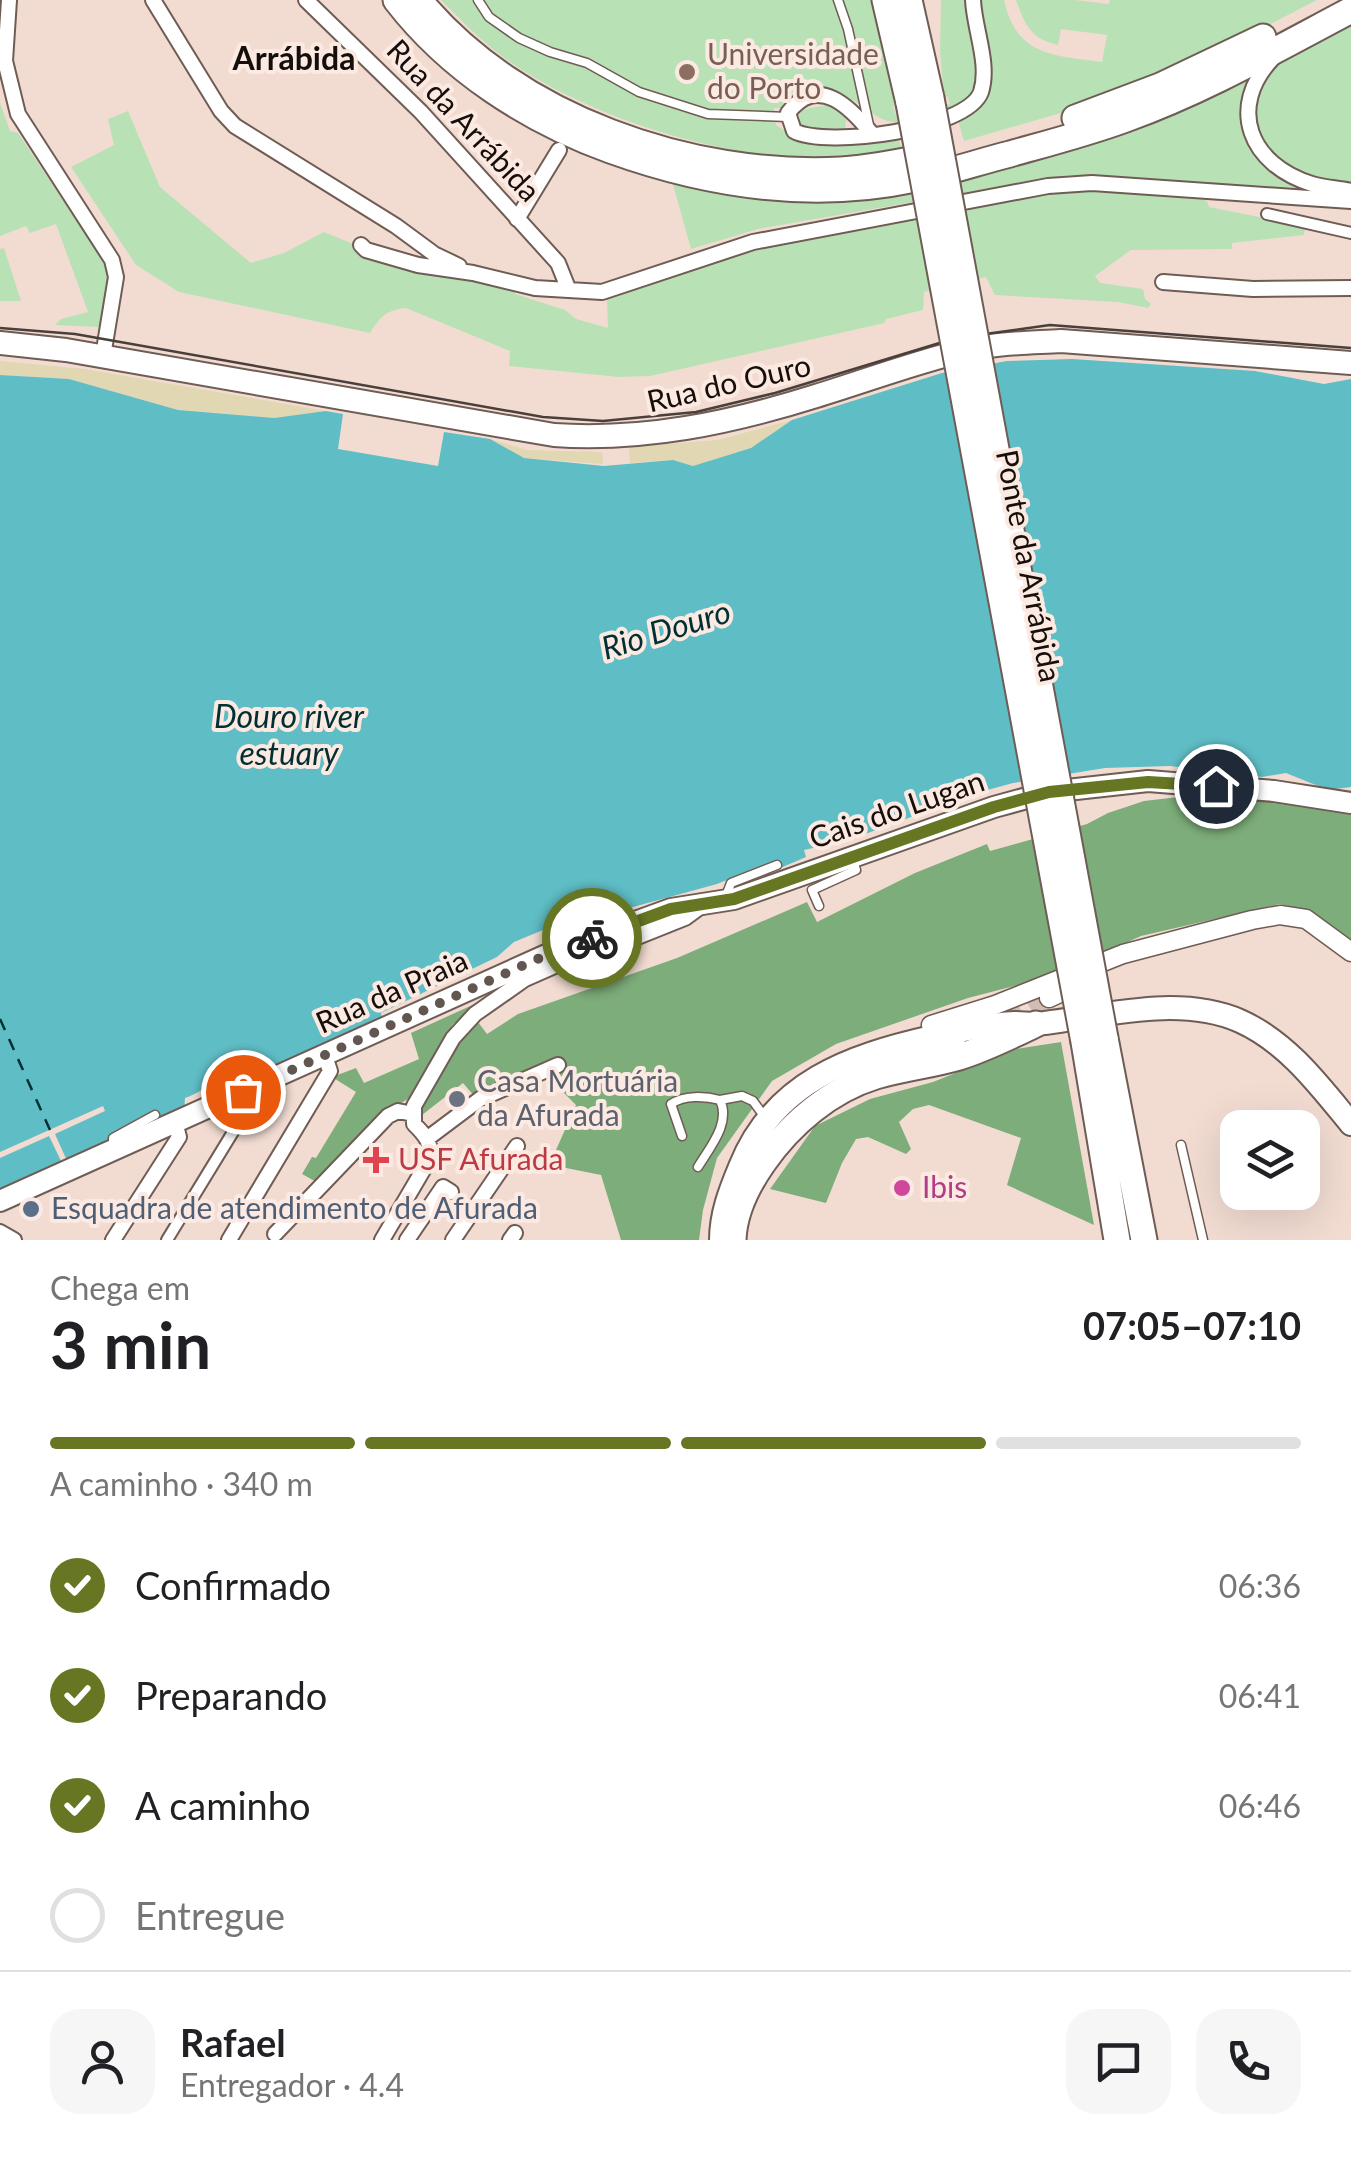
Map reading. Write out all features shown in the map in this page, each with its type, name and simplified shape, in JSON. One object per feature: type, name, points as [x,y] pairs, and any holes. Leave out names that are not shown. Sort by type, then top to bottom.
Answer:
[{"type":"highway","points":[[396,0],[460,66],[484,84],[583,140],[698,177],[750,186],[810,189],[859,188],[916,179],[1126,119],[1202,87],[1351,10]]},
{"type":"highway","points":[[418,0],[472,52],[509,79],[606,130],[668,151],[716,161],[814,170],[880,166],[1061,124],[1160,86],[1336,0]]},
{"type":"highway","points":[[885,0],[920,100]]},
{"type":"highway","points":[[909,0],[926,67]]},
{"type":"highway","points":[[920,100],[926,67],[925,0]]},
{"type":"highway","name":"Ponte da Arrábida","points":[[920,100],[1094,1040]]},
{"type":"highway","points":[[734,1240],[742,1199],[751,1180],[804,1115],[844,1089],[874,1076],[958,1057],[1036,1024]]},
{"type":"highway","points":[[1094,1040],[1117,1240]]},
{"type":"highway","points":[[1094,1040],[1144,1240]]},
{"type":"main road","name":"Rua do Ouro","points":[[0,343],[103,356],[554,435],[588,437],[708,425],[760,413],[965,350],[1018,344],[1061,342],[1351,363]]},
{"type":"main road","name":"Cais do Lugan","points":[[704,904],[726,900],[994,807],[1076,788],[1148,782],[1274,790],[1351,803]]},
{"type":"main road","name":"Rua da Praia","points":[[0,1201],[113,1150],[165,1119],[243,1092],[553,952],[671,909],[704,904]]},
{"type":"main road","points":[[721,1240],[728,1195],[750,1140],[786,1100],[857,1057],[1014,1023],[1036,1024],[1157,1008],[1200,1010],[1238,1020],[1270,1036],[1351,1124]]},
{"type":"main road","points":[[708,1240],[723,1174],[742,1138],[784,1089],[822,1064],[866,1044],[930,1024]]},
{"type":"street","points":[[8,0],[5,62],[18,114],[112,260],[116,277],[103,356]]},
{"type":"street","points":[[152,0],[221,112],[235,126],[434,254],[473,273]]},
{"type":"street","name":"Rua da Arrábida","points":[[306,0],[421,112],[558,263],[568,288]]},
{"type":"street","points":[[872,134],[852,109],[827,96],[801,101],[788,118],[794,131],[804,136],[872,134],[926,126],[975,102],[982,86],[983,68],[973,0]]},
{"type":"street","points":[[1293,40],[1269,62],[1251,89],[1247,107],[1252,136],[1260,150],[1290,174],[1311,184],[1351,191]]},
{"type":"street","points":[[517,219],[559,150]]},
{"type":"street","points":[[361,245],[418,266],[473,273],[536,288],[602,292],[753,242],[1048,186],[1092,183],[1351,201]]},
{"type":"street","points":[[1266,214],[1351,233]]},
{"type":"street","points":[[1163,282],[1253,289],[1351,288]]},
{"type":"street","points":[[382,1240],[429,1160],[431,1148],[428,1138],[414,1124],[414,1106],[453,1038],[475,1014],[526,979],[593,949],[685,918],[704,904]]},
{"type":"street","points":[[930,1024],[995,1005],[1123,954],[1280,915],[1306,918],[1351,952]]},
{"type":"street","points":[[1049,998],[1153,948]]},
{"type":"street","points":[[229,1240],[330,1070],[325,1056]]},
{"type":"street","points":[[428,1138],[480,1099],[558,1065]]},
{"type":"street","points":[[168,1240],[244,1114],[247,1101],[243,1092]]},
{"type":"street","points":[[274,1237],[388,1116],[398,1111],[413,1114]]},
{"type":"street","points":[[113,1240],[179,1138],[165,1119]]},
{"type":"street","points":[[453,1240],[517,1146]]},
{"type":"street","points":[[407,1240],[443,1187],[451,1192]]},
{"type":"street","points":[[0,1232],[14,1240]]},
{"type":"lane","points":[[478,0],[489,17],[519,38],[587,63],[638,92],[708,114],[788,118]]},
{"type":"lane","points":[[838,0],[872,134]]},
{"type":"lane","points":[[818,906],[812,890],[856,870],[852,856]]},
{"type":"lane","points":[[726,900],[731,884],[777,865]]},
{"type":"lane","points":[[955,1038],[1006,1039]]},
{"type":"lane","points":[[682,1136],[672,1104],[679,1098],[720,1100],[742,1096],[761,1112]]},
{"type":"lane","points":[[698,1167],[723,1124],[725,1111],[720,1100]]},
{"type":"lane","points":[[1181,1145],[1203,1240]]},
{"type":"green space","name":"Universidade do Porto","points":[[441,0],[872,0],[897,105],[893,106],[896,115],[950,104],[944,96],[940,52],[941,0],[969,0],[975,87],[962,107],[905,122],[881,118],[833,93],[774,108],[776,125],[805,144],[858,144],[898,136],[902,151],[819,159],[738,151],[654,130],[572,98],[503,57]]},
{"type":"green space","points":[[981,0],[1004,0],[1018,33],[1040,50],[1102,62],[1107,35],[1061,29],[1058,45],[1041,39],[1030,30],[1016,0],[1109,4],[1110,0],[1317,0],[1189,66],[1095,103],[964,141],[957,117],[970,115],[983,105],[987,80]]},
{"type":"green space","points":[[1351,22],[1351,194],[1069,175],[758,229],[691,249],[672,181],[999,165]]},
{"type":"green space","points":[[0,103],[10,131],[18,133],[104,262],[108,277],[99,327],[55,325],[61,319],[88,312],[56,224],[30,233],[26,226],[0,236]]},
{"type":"green space","points":[[839,106],[847,112],[845,129],[810,131],[800,125],[799,115],[804,109]]},
{"type":"green space","points":[[128,111],[160,187],[251,263],[284,253],[324,232],[358,246],[516,286],[515,294],[608,328],[607,299],[780,242],[1037,195],[1081,191],[1202,199],[1209,207],[1305,226],[1304,235],[1232,243],[1232,249],[1131,250],[1095,276],[1100,283],[1143,289],[1151,304],[1148,308],[1118,302],[995,295],[986,277],[924,292],[923,310],[886,319],[884,323],[650,376],[619,377],[509,366],[510,351],[406,308],[384,315],[370,333],[179,292],[136,265],[71,167],[114,145],[108,119]]},
{"type":"green space","points":[[4,248],[21,301],[0,301],[0,249]]},
{"type":"green space","points":[[1196,795],[1276,800],[1351,812],[1351,944],[1310,911],[1280,904],[1141,936],[1052,976],[968,998],[836,1044],[772,1081],[717,1158],[699,1240],[621,1240],[601,1175],[561,1167],[552,1159],[576,1105],[543,1072],[475,1097],[463,1083],[422,1115],[423,1101],[475,1018],[487,1034],[518,1014],[677,958],[807,902],[817,922],[915,873],[987,844],[990,851],[1087,824],[1144,801]]},
{"type":"green space","points":[[490,997],[453,1024],[408,1099],[382,1114],[320,1184],[302,1174],[356,1092],[332,1077],[356,1068],[364,1083],[419,1059],[411,1033]]},
{"type":"green space","points":[[1061,1042],[1094,1225],[1007,1185],[1021,1138],[929,1105],[913,1109],[899,1122],[911,1149],[906,1154],[868,1137],[856,1139],[826,1203],[770,1189],[815,1126],[870,1099],[933,1082],[1016,1049]]},
{"type":"sand","points":[[0,361],[85,369],[326,411],[274,418],[178,410],[69,379],[0,375]]},
{"type":"sand","points":[[792,420],[751,448],[693,466],[673,460],[630,463],[629,447],[718,440]]},
{"type":"sand","points":[[490,439],[527,450],[602,452],[603,464],[523,458]]},
{"type":"water","name":"Douro river estuary","points":[[1072,359],[1255,371],[1324,384],[1351,379],[1351,787],[1328,790],[1286,773],[1262,777],[1170,766],[1105,768],[1013,783],[973,794],[849,840],[804,850],[806,857],[778,869],[774,861],[717,884],[633,907],[572,918],[514,942],[497,957],[381,1013],[383,1022],[267,1074],[233,1054],[208,1085],[185,1098],[184,1112],[159,1122],[155,1115],[121,1139],[0,1193],[0,375],[69,379],[178,410],[274,418],[326,411],[343,414],[338,449],[438,466],[444,432],[490,439],[524,458],[604,466],[673,460],[693,466],[751,448],[792,420],[942,373],[1007,361]]},
{"type":"pier","points":[[103,1106],[105,1111],[55,1134],[68,1163],[63,1165],[49,1136],[0,1158],[0,1152]]},
{"type":"ferry route","points":[[0,1019],[50,1130]]},
{"type":"tunnel","points":[[1007,1022],[1049,998]]},
{"type":"tram line","points":[[0,328],[75,334],[543,417],[603,421],[696,412],[775,393],[956,338],[1050,325],[1351,348]]},
{"type":"way so far","points":[[243,1092],[592,938]]},
{"type":"place","name":"Universidade do Porto","points":[[687,72]]},
{"type":"place","name":"Casa Mortuária da Afurada","points":[[457,1099]]},
{"type":"place","name":"USF Afurada","points":[[376,1160]]},
{"type":"place","name":"Ibis","points":[[902,1188]]},
{"type":"place","name":"Esquadra de atendimento de Afurada","points":[[31,1209]]},
{"type":"district","name":"Arrábida","points":[[294,59]]},
{"type":"route","points":[[592,938],[671,909],[734,899],[994,807],[1049,792],[1148,782],[1216,786]]},
{"type":"water label","name":"Rio Douro","points":[[666,630]]}]
